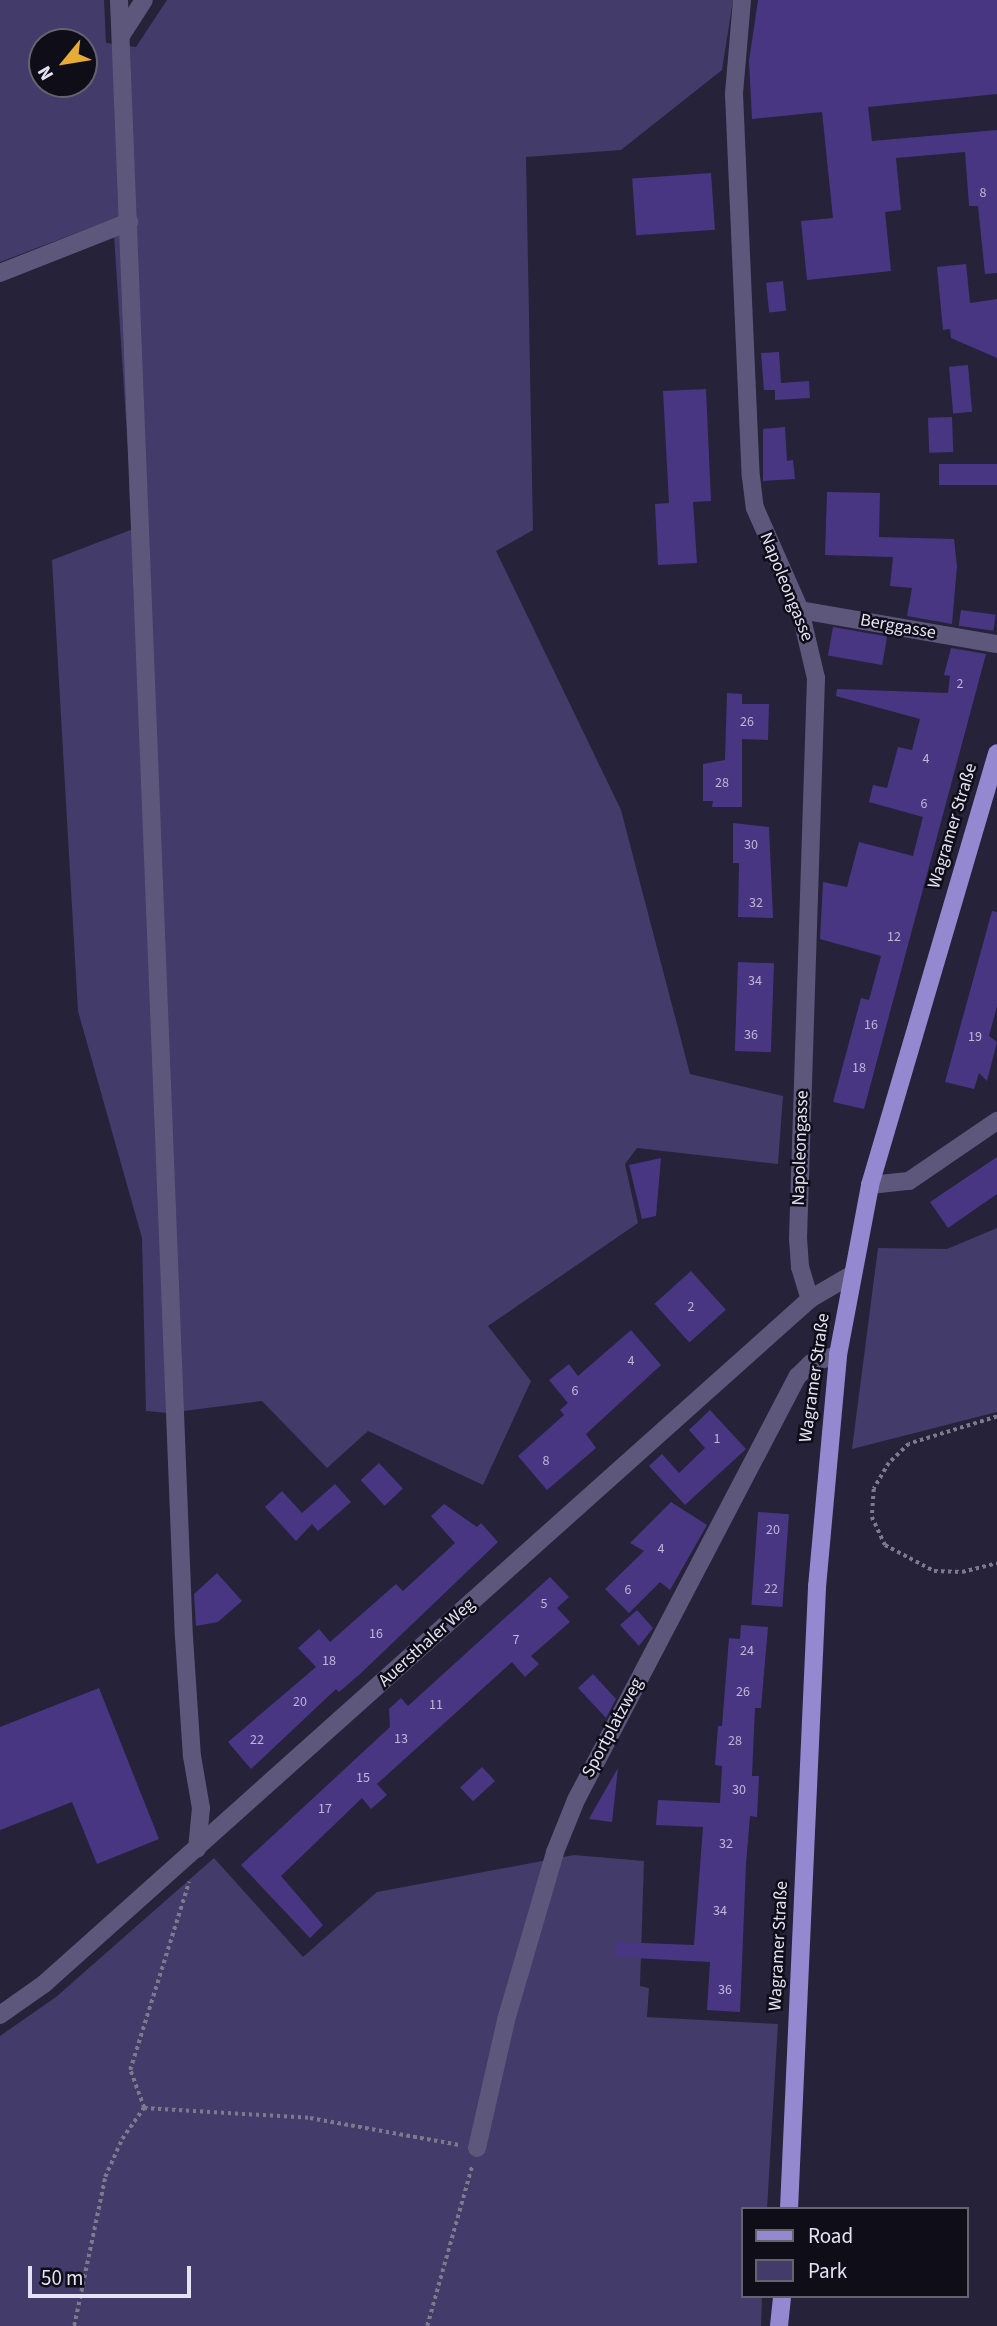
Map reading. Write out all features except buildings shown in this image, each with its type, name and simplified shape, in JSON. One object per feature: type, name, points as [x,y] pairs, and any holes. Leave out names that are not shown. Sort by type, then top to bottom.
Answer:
[{"type":"main road","name":"Wagramer Straße","points":[[789,2207],[795,2029],[821,1518],[838,1355],[870,1185],[997,753]]},
{"type":"main road","points":[[779,2326],[782,2298]]},
{"type":"street","points":[[119,0],[130,222],[184,1637],[192,1756],[201,1808],[197,1849]]},
{"type":"street","points":[[122,34],[144,0]]},
{"type":"street","name":"Napoleongasse","points":[[742,0],[734,94],[751,478],[755,508],[766,540],[800,610],[816,678],[798,1237],[800,1267],[810,1299]]},
{"type":"street","points":[[0,273],[130,222]]},
{"type":"street","name":"Berggasse","points":[[800,610],[997,644]]},
{"type":"street","points":[[870,1185],[909,1181],[997,1121]]},
{"type":"street","name":"Auersthaler Weg","points":[[2,2014],[44,1984],[197,1849],[810,1299],[851,1275]]},
{"type":"street","name":"Sportplatzweg","points":[[477,2148],[506,2020],[555,1852],[576,1800],[798,1377],[811,1363],[838,1355]]},
{"type":"path","points":[[997,1417],[909,1444],[889,1463],[874,1489],[872,1517],[884,1545],[934,1571],[962,1572],[997,1563]]},
{"type":"path","points":[[144,2108],[130,2070],[183,1908],[197,1849]]},
{"type":"path","points":[[144,2108],[310,2118],[477,2148],[427,2326]]},
{"type":"path","points":[[74,2326],[105,2177],[122,2139],[144,2108]]},
{"type":"green space","points":[[0,0],[104,0],[106,43],[136,47],[167,0],[733,0],[722,70],[621,150],[526,157],[533,530],[496,551],[621,810],[690,1074],[783,1096],[778,1164],[637,1148],[625,1164],[638,1223],[488,1326],[531,1381],[483,1485],[368,1431],[327,1468],[262,1401],[168,1413],[146,1411],[142,1238],[78,1011],[52,560],[133,529],[113,219],[0,262]]},
{"type":"green space","points":[[997,1228],[997,1412],[852,1449],[878,1248],[947,1249]]},
{"type":"green space","points":[[574,1855],[644,1861],[640,1986],[649,1988],[647,2017],[778,2024],[767,2207],[741,2207],[741,2298],[762,2298],[761,2326],[0,2326],[0,2036],[56,1997],[214,1858],[303,1957],[377,1892]]}]
